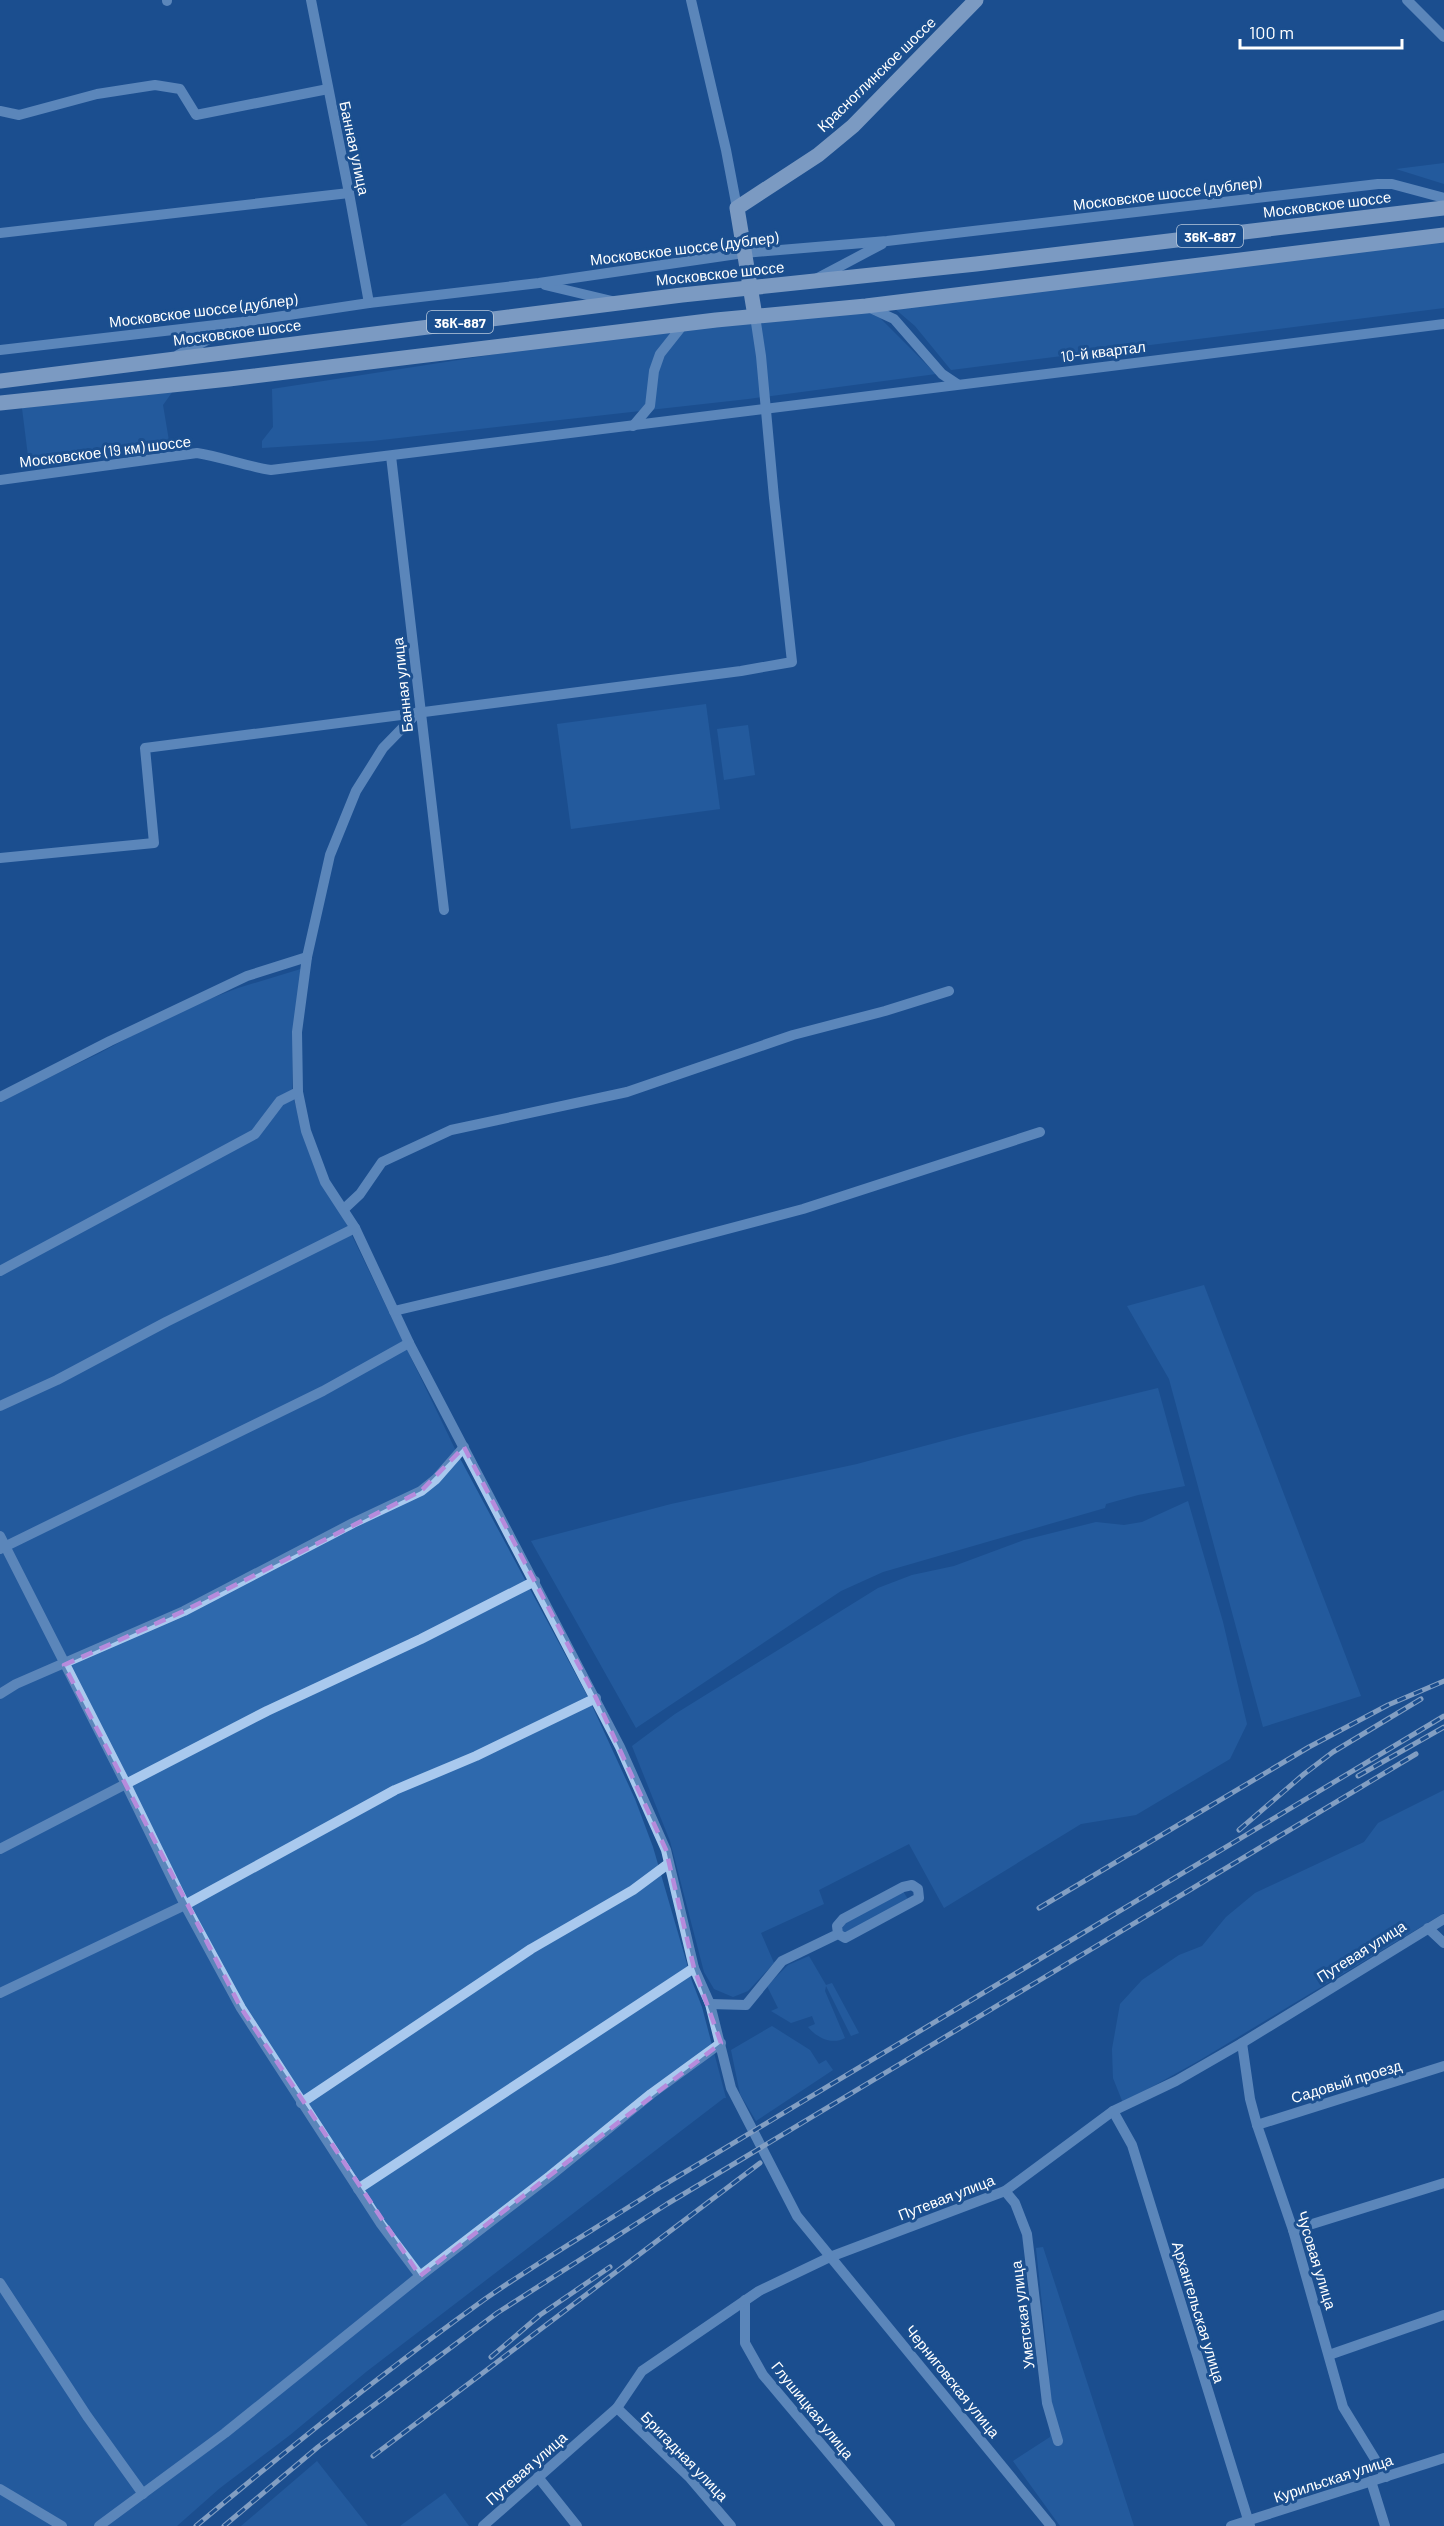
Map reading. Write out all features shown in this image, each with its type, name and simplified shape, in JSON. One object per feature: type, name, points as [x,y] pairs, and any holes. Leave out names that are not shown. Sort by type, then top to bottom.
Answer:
[{"type":"main road","name":"Красноглинское шоссе","points":[[737,207],[818,155],[853,126],[976,0]]},
{"type":"main road","points":[[737,207],[755,316]]},
{"type":"main road","name":"Московское шоссе","points":[[0,381],[616,303],[976,264],[1444,208]]},
{"type":"main road","name":"36К-887","points":[[0,403],[755,316],[866,306],[1444,235]]},
{"type":"street","name":"Банная улица","points":[[311,0],[350,193],[369,303]]},
{"type":"street","points":[[691,0],[737,207]]},
{"type":"street","points":[[1407,0],[1444,37]]},
{"type":"street","points":[[0,111],[19,115],[98,94],[155,85],[180,89],[196,115],[328,89]]},
{"type":"street","name":"Московское шоссе (дублер)","points":[[0,350],[242,322],[369,303],[539,283],[744,253],[887,241],[1378,184],[1392,184],[1444,198]]},
{"type":"street","points":[[0,233],[350,193]]},
{"type":"street","points":[[813,280],[887,241]]},
{"type":"street","points":[[539,283],[616,303]]},
{"type":"street","points":[[866,306],[894,319],[942,374],[957,384]]},
{"type":"street","points":[[0,858],[154,843],[145,748],[419,711],[707,676],[792,662],[755,316]]},
{"type":"street","points":[[171,359],[242,322]]},
{"type":"street","name":"10-й квартал","points":[[633,426],[1444,324]]},
{"type":"street","points":[[633,426],[650,406],[654,371],[660,354],[684,325]]},
{"type":"street","name":"Московское (19 км) шоссе","points":[[0,480],[197,453],[220,457],[245,466],[271,470],[633,426]]},
{"type":"street","name":"Банная улица","points":[[391,456],[444,910]]},
{"type":"street","name":"Черниговская улица","points":[[419,711],[384,748],[356,791],[330,855],[307,957],[297,1032],[298,1092],[306,1131],[325,1182],[355,1228],[409,1343],[596,1698],[666,1850],[694,1968],[710,2004],[731,2088],[797,2216],[1051,2526]]},
{"type":"street","points":[[0,1097],[110,1041],[247,976],[307,957]]},
{"type":"street","points":[[344,1209],[360,1194],[382,1162],[451,1130],[627,1092],[793,1035],[885,1011],[949,991]]},
{"type":"street","points":[[0,1271],[255,1134],[280,1101],[298,1092]]},
{"type":"street","points":[[394,1311],[610,1260],[803,1209],[1040,1131]]},
{"type":"street","points":[[0,1406],[57,1380],[166,1322],[355,1228]]},
{"type":"street","points":[[409,1343],[323,1391],[2,1544],[126,1784],[185,1905],[241,2008],[358,2189],[420,2276]]},
{"type":"street","points":[[0,1694],[184,1611],[421,1491],[436,1479],[464,1447]]},
{"type":"street","points":[[0,1849],[267,1711],[421,1639],[535,1581]]},
{"type":"street","points":[[0,1993],[185,1905],[395,1790],[476,1756],[596,1698]]},
{"type":"street","points":[[302,2103],[531,1949],[633,1890],[668,1864]]},
{"type":"street","points":[[912,1885],[918,1889],[919,1898],[909,1905],[845,1938],[838,1934],[837,1926],[843,1918],[903,1887],[912,1885]]},
{"type":"street","name":"Путевая улица","points":[[483,2526],[617,2408],[642,2372],[759,2291],[830,2257],[1005,2191],[1113,2111],[1176,2081],[1242,2043],[1444,1919]]},
{"type":"street","points":[[1428,1928],[1444,1943]]},
{"type":"street","points":[[710,2004],[746,2005],[782,1961],[838,1934]]},
{"type":"street","points":[[358,2189],[694,1968]]},
{"type":"street","points":[[99,2526],[234,2425],[651,2094],[721,2043]]},
{"type":"street","name":"Чусовая улица","points":[[1242,2043],[1250,2099],[1257,2125],[1293,2230],[1343,2407],[1386,2476]]},
{"type":"street","name":"Садовый проезд","points":[[1257,2125],[1444,2066]]},
{"type":"street","name":"Архангельская улица","points":[[1113,2111],[1132,2145],[1249,2523]]},
{"type":"street","points":[[1293,2230],[1444,2183]]},
{"type":"street","name":"Уметская улица","points":[[1005,2191],[1022,2218],[1027,2234],[1047,2398],[1058,2441]]},
{"type":"street","points":[[0,2283],[87,2416],[143,2494]]},
{"type":"street","name":"Глушицкая улица","points":[[745,2300],[745,2343],[762,2375],[890,2526]]},
{"type":"street","points":[[1329,2355],[1444,2314]]},
{"type":"street","name":"Бригадная улица","points":[[617,2408],[690,2478],[731,2526]]},
{"type":"street","name":"Курильская улица","points":[[1231,2526],[1249,2523],[1444,2458]]},
{"type":"street","points":[[538,2477],[577,2526]]},
{"type":"street","points":[[1371,2481],[1386,2526]]},
{"type":"street","points":[[0,2489],[62,2526]]},
{"type":"highlighted area","points":[[464,1447],[596,1698],[666,1850],[694,1968],[721,2043],[420,2276],[241,2008],[64,1665],[184,1611],[421,1491]]},
{"type":"shaded area","points":[[1444,163],[1444,184],[1396,169]]},
{"type":"shaded area","points":[[1444,235],[1444,308],[951,370],[915,326],[887,302]]},
{"type":"shaded area","points":[[856,307],[880,318],[936,374],[748,399],[372,441],[262,448],[262,441],[273,427],[272,389],[683,325]]},
{"type":"shaded area","points":[[173,391],[163,405],[169,441],[28,456],[22,408]]},
{"type":"shaded area","points":[[706,704],[720,809],[571,829],[557,724]]},
{"type":"shaded area","points":[[748,725],[755,775],[724,780],[717,729]]},
{"type":"shaded area","points":[[304,968],[293,1030],[292,1095],[314,1157],[455,1449],[589,1699],[635,1799],[653,1847],[692,1981],[702,2007],[726,2098],[366,2372],[290,2435],[220,2488],[177,2526],[0,2526],[0,1101],[98,1054],[176,1012],[238,988]]},
{"type":"shaded area","points":[[1204,1285],[1361,1696],[1263,1727],[1169,1379],[1127,1306]]},
{"type":"shaded area","points":[[1158,1388],[1185,1486],[1106,1504],[1105,1508],[883,1572],[841,1591],[636,1728],[531,1541],[671,1504],[857,1464]]},
{"type":"shaded area","points":[[1188,1501],[1223,1622],[1247,1724],[1230,1759],[1136,1815],[1081,1824],[944,1908],[909,1844],[819,1890],[824,1904],[761,1933],[774,1963],[748,1991],[733,1997],[714,1989],[704,1972],[670,1841],[632,1746],[675,1714],[878,1588],[912,1575],[954,1566],[1024,1540],[1096,1522],[1124,1525],[1142,1522]]},
{"type":"shaded area","points":[[1444,1790],[1444,1913],[1200,2060],[1123,2103],[1113,2078],[1112,2049],[1120,2004],[1142,1980],[1179,1955],[1202,1946],[1226,1917],[1255,1893],[1364,1842],[1378,1823]]},
{"type":"shaded area","points":[[903,1891],[909,1901],[844,1933],[841,1930],[847,1921]]},
{"type":"shaded area","points":[[809,1956],[826,1985],[832,1983],[859,2033],[851,2036],[826,1986],[825,1991],[845,2038],[835,2041],[816,2034],[808,2027],[815,2024],[812,2016],[791,2023],[771,2011],[778,2008],[767,1986],[788,1965]]},
{"type":"shaded area","points":[[772,2026],[810,2050],[819,2064],[826,2060],[833,2070],[756,2121],[740,2094],[731,2050]]},
{"type":"shaded area","points":[[1043,2247],[1134,2526],[1060,2526],[1013,2461],[1050,2437],[1048,2360],[1036,2248]]},
{"type":"shaded area","points":[[317,2461],[368,2526],[241,2526]]},
{"type":"shaded area","points":[[445,2493],[469,2526],[400,2526]]},
{"type":"railway","points":[[1039,1908],[1309,1747],[1388,1705],[1444,1681]]},
{"type":"railway","points":[[1239,1830],[1333,1752],[1421,1699]]},
{"type":"railway","points":[[196,2526],[374,2382],[485,2299],[527,2271],[657,2189],[1444,1716]]},
{"type":"railway","points":[[1358,1776],[1444,1727]]},
{"type":"railway","points":[[224,2526],[318,2447],[497,2313],[667,2204],[1416,1754]]},
{"type":"railway","points":[[373,2456],[760,2163]]},
{"type":"railway","points":[[491,2357],[540,2315],[610,2267]]}]
